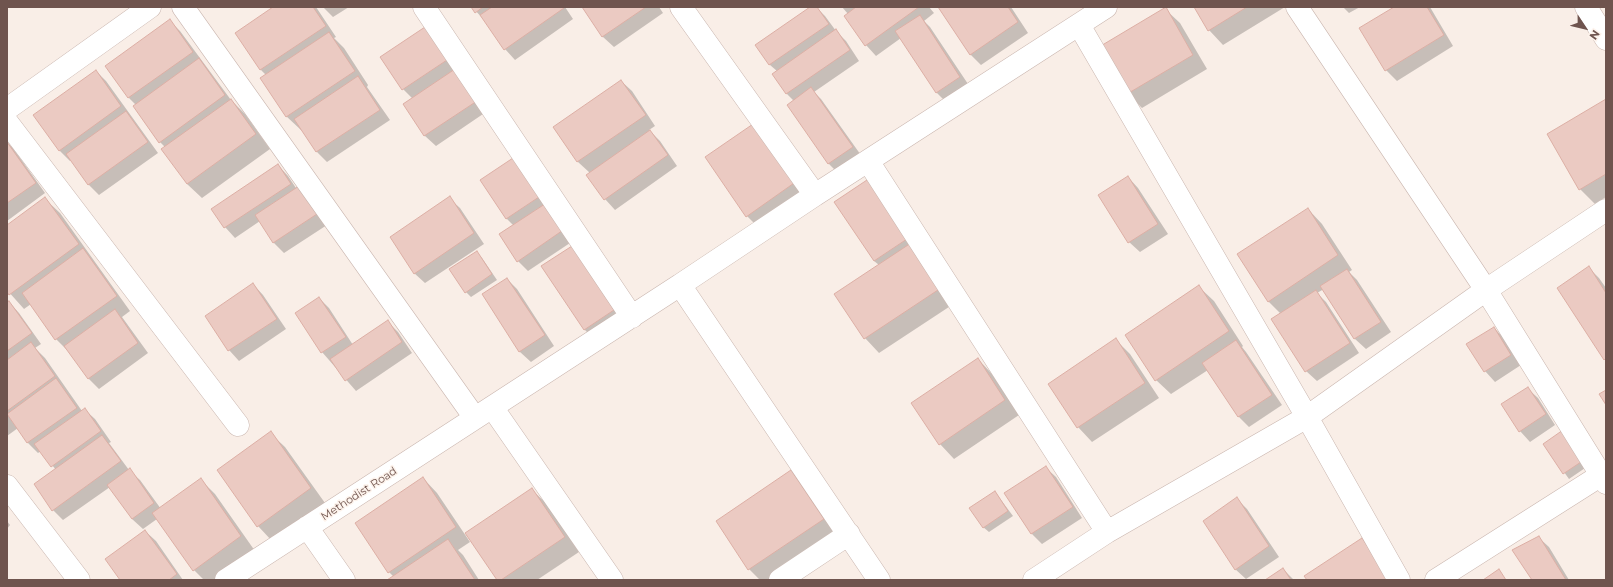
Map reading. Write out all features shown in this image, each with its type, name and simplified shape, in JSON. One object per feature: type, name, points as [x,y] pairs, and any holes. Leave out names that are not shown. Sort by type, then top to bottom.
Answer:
[{"type":"street","points":[[7,109],[150,7]]},
{"type":"street","points":[[183,7],[484,413],[612,580]]},
{"type":"street","points":[[424,7],[632,316]]},
{"type":"street","points":[[682,7],[815,195]]},
{"type":"street","name":"Methodist Road","points":[[226,580],[680,285],[815,195],[1106,7]]},
{"type":"street","points":[[1297,7],[1486,290],[1604,477],[1436,580]]},
{"type":"street","points":[[1586,7],[1606,39]]},
{"type":"street","points":[[1079,25],[1307,417],[1399,580]]},
{"type":"street","points":[[7,122],[238,425]]},
{"type":"street","points":[[868,161],[1107,532]]},
{"type":"street","points":[[1034,580],[1107,532],[1307,417],[1486,290],[1606,210]]},
{"type":"street","points":[[680,285],[879,580]]},
{"type":"street","points":[[7,486],[79,580]]},
{"type":"street","points":[[307,527],[344,580]]},
{"type":"street","points":[[780,580],[849,534]]},
{"type":"building","points":[[273,7],[313,7],[326,26],[260,70],[235,33]]},
{"type":"building","points":[[471,7],[483,7],[475,13]]},
{"type":"building","points":[[492,7],[564,8],[504,50],[480,15]]},
{"type":"building","points":[[582,7],[646,7],[602,37]]},
{"type":"building","points":[[810,7],[817,7],[829,24],[769,65],[755,45]]},
{"type":"building","points":[[856,7],[919,7],[865,46],[844,16]]},
{"type":"building","points":[[938,7],[1008,7],[1018,22],[970,55]]},
{"type":"building","points":[[1166,7],[1193,55],[1127,94],[1099,47]]},
{"type":"building","points":[[1194,7],[1247,7],[1208,31]]},
{"type":"building","points":[[1394,7],[1427,7],[1444,35],[1385,71],[1359,28]]},
{"type":"building","points":[[920,15],[960,77],[936,93],[895,31]]},
{"type":"building","points":[[170,19],[193,52],[128,98],[105,66]]},
{"type":"building","points":[[425,27],[447,60],[402,90],[380,57]]},
{"type":"building","points":[[836,29],[850,50],[786,94],[772,74]]},
{"type":"building","points":[[329,32],[355,71],[286,117],[260,78]]},
{"type":"building","points":[[199,58],[225,95],[159,143],[133,106]]},
{"type":"building","points":[[455,69],[477,101],[424,136],[403,104]]},
{"type":"building","points":[[96,70],[121,106],[59,151],[33,115]]},
{"type":"building","points":[[358,76],[380,110],[316,152],[294,119]]},
{"type":"building","points":[[621,80],[646,115],[577,162],[553,127]]},
{"type":"building","points":[[811,87],[853,147],[828,164],[787,105]]},
{"type":"building","points":[[231,99],[256,134],[187,184],[161,149]]},
{"type":"building","points":[[1606,99],[1606,174],[1579,190],[1547,134]]},
{"type":"building","points":[[126,111],[148,142],[88,185],[66,154]]},
{"type":"building","points":[[756,122],[797,181],[746,217],[705,157]]},
{"type":"building","points":[[650,130],[668,155],[604,200],[586,175]]},
{"type":"building","points":[[7,142],[36,183],[7,203]]},
{"type":"building","points":[[516,156],[542,195],[506,219],[480,180]]},
{"type":"building","points":[[278,164],[291,184],[224,228],[211,209]]},
{"type":"building","points":[[1128,176],[1158,224],[1128,243],[1098,195]]},
{"type":"building","points":[[870,178],[910,237],[874,261],[834,202]]},
{"type":"building","points":[[299,186],[317,214],[273,243],[255,215]]},
{"type":"building","points":[[450,196],[474,233],[414,274],[390,237]]},
{"type":"building","points":[[45,197],[79,244],[9,295],[7,292],[7,225]]},
{"type":"building","points":[[551,200],[569,226],[517,262],[499,234]]},
{"type":"building","points":[[1308,208],[1338,255],[1268,302],[1237,254]]},
{"type":"building","points":[[911,243],[941,288],[864,339],[834,294]]},
{"type":"building","points":[[572,246],[614,310],[584,330],[541,266]]},
{"type":"building","points":[[83,248],[117,296],[55,340],[22,293]]},
{"type":"building","points":[[477,251],[492,274],[465,293],[449,269]]},
{"type":"building","points":[[1589,266],[1606,293],[1606,358],[1604,360],[1557,288]]},
{"type":"building","points":[[1347,269],[1381,322],[1354,339],[1320,286]]},
{"type":"building","points":[[507,278],[545,335],[519,352],[482,294]]},
{"type":"building","points":[[253,283],[277,319],[228,351],[205,316]]},
{"type":"building","points":[[1199,285],[1229,331],[1155,381],[1125,335]]},
{"type":"building","points":[[1316,290],[1350,343],[1305,372],[1271,319]]},
{"type":"building","points":[[319,297],[346,337],[321,353],[295,313]]},
{"type":"building","points":[[9,301],[32,333],[7,351],[7,302]]},
{"type":"building","points":[[115,309],[138,343],[88,379],[64,346]]},
{"type":"building","points":[[388,320],[402,342],[345,381],[330,359]]},
{"type":"building","points":[[1494,327],[1511,355],[1484,372],[1466,344]]},
{"type":"building","points":[[1116,338],[1145,383],[1077,428],[1048,384]]},
{"type":"building","points":[[1236,340],[1272,395],[1238,417],[1202,363]]},
{"type":"building","points":[[31,342],[55,376],[7,411],[7,360]]},
{"type":"building","points":[[978,358],[1005,400],[939,445],[911,403]]},
{"type":"building","points":[[56,378],[77,408],[27,443],[7,414]]},
{"type":"building","points":[[1528,387],[1546,414],[1519,432],[1501,404]]},
{"type":"building","points":[[1606,390],[1606,405],[1599,394]]},
{"type":"building","points":[[85,408],[101,431],[51,467],[34,444]]},
{"type":"building","points":[[1563,430],[1584,460],[1563,474],[1543,444]]},
{"type":"building","points":[[271,431],[311,488],[257,527],[217,470]]},
{"type":"building","points":[[102,435],[121,461],[52,511],[34,484]]},
{"type":"building","points":[[1046,466],[1073,507],[1031,534],[1004,493]]},
{"type":"building","points":[[130,468],[154,503],[132,519],[107,485]]},
{"type":"building","points":[[791,470],[824,519],[748,570],[716,521]]},
{"type":"building","points":[[423,477],[456,527],[388,573],[355,523]]},
{"type":"building","points":[[201,478],[241,536],[193,571],[152,513]]},
{"type":"building","points":[[532,488],[565,537],[501,580],[497,580],[465,533]]},
{"type":"building","points":[[995,491],[1008,511],[983,528],[969,508]]},
{"type":"building","points":[[1237,497],[1269,546],[1235,570],[1203,521]]},
{"type":"building","points":[[145,530],[177,574],[169,580],[120,580],[105,559]]},
{"type":"building","points":[[1539,536],[1566,580],[1532,580],[1512,550]]},
{"type":"building","points":[[1362,538],[1390,580],[1307,580],[1304,576]]},
{"type":"building","points":[[448,539],[475,580],[387,580]]},
{"type":"building","points":[[1283,568],[1291,580],[1265,580]]},
{"type":"building","points":[[1499,569],[1506,580],[1483,580]]}]
